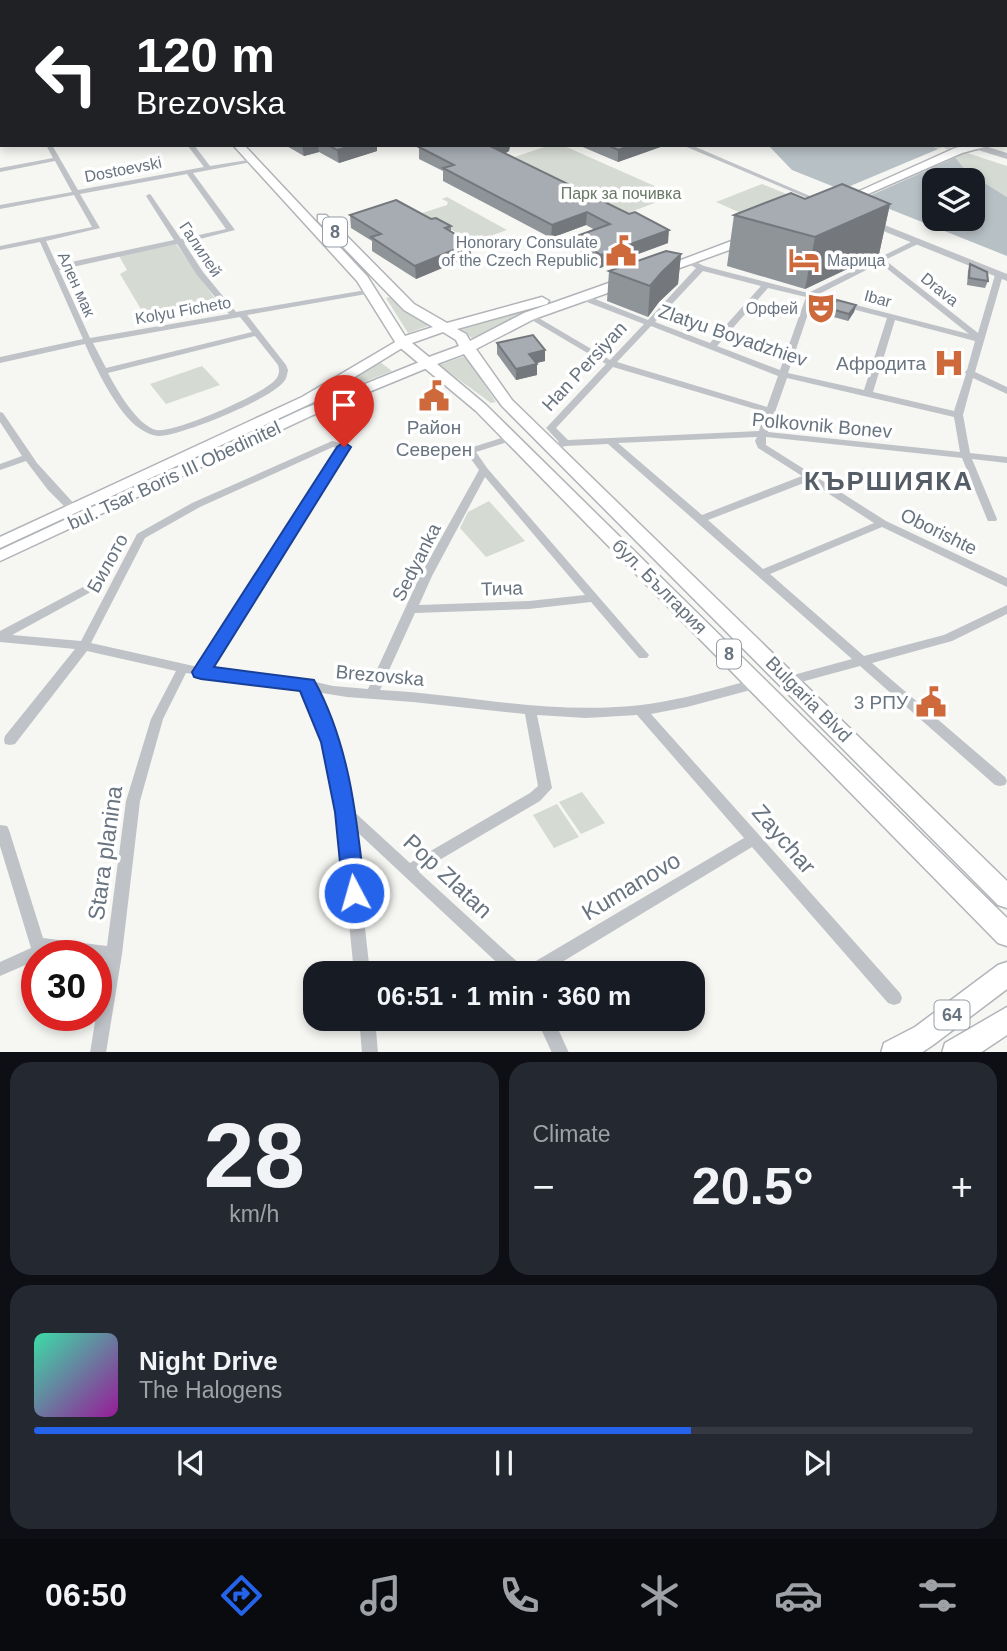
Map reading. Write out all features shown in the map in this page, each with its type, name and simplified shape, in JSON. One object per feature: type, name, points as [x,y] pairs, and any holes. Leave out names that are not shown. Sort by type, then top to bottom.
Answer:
[{"type":"main road","name":"8","points":[[240,147],[372,291],[402,342],[427,363]]},
{"type":"main road","name":"8","points":[[253,147],[397,296],[409,307],[461,337],[467,348]]},
{"type":"main road","points":[[805,213],[837,203],[971,147]]},
{"type":"main road","points":[[402,342],[444,328],[643,271],[688,260],[762,229],[643,271],[529,316],[467,348],[427,363]]},
{"type":"main road","name":"bul. Tsar Boris III Obedinitel","points":[[0,543],[307,400],[402,342]]},
{"type":"main road","name":"Bulgaria Blvd","points":[[467,348],[507,403],[556,439],[790,680],[1007,897]]},
{"type":"main road","name":"bul. Tsar Boris III Obedinitel","points":[[0,556],[308,412],[427,363]]},
{"type":"main road","name":"бул. България","points":[[427,363],[512,438],[1007,935]]},
{"type":"main road","name":"64","points":[[894,1052],[924,1036],[1007,974]]},
{"type":"main road","name":"64","points":[[955,1052],[1007,1020]]},
{"type":"street","points":[[0,247],[96,228],[50,147]]},
{"type":"street","points":[[192,147],[208,167]]},
{"type":"street","points":[[690,147],[837,203]]},
{"type":"street","points":[[971,147],[1007,156]]},
{"type":"street","points":[[0,170],[57,159]]},
{"type":"street","name":"Dostoevski","points":[[0,207],[252,160]]},
{"type":"street","points":[[56,268],[232,228],[188,172]]},
{"type":"street","name":"Галилей","points":[[149,196],[200,273],[257,333],[284,370]]},
{"type":"street","points":[[855,216],[1003,277],[969,372],[958,415],[966,456],[992,519]]},
{"type":"street","name":"Ален мак","points":[[42,239],[102,372],[139,427],[152,433],[168,433],[270,390],[281,380],[284,370]]},
{"type":"street","points":[[762,434],[811,295],[917,241]]},
{"type":"street","name":"Ibar","points":[[688,260],[701,268],[981,340]]},
{"type":"street","name":"Drava","points":[[882,261],[981,340]]},
{"type":"street","name":"Han Persiyan","points":[[556,439],[610,363],[701,268]]},
{"type":"street","points":[[710,348],[767,284]]},
{"type":"street","name":"Kolyu Ficheto","points":[[0,360],[87,341],[372,291]]},
{"type":"street","name":"Zlatyu Boyadzhiev","points":[[582,297],[782,374],[958,415]]},
{"type":"street","points":[[529,316],[610,363],[771,411]]},
{"type":"street","points":[[868,393],[892,317]]},
{"type":"street","points":[[102,372],[257,333]]},
{"type":"street","points":[[969,372],[1007,391]]},
{"type":"street","points":[[0,415],[27,458],[73,509]]},
{"type":"street","name":"Polkovnik Bonev","points":[[556,439],[611,442],[762,434],[1007,460]]},
{"type":"street","name":"Oborishte","points":[[762,434],[761,446],[882,523],[1007,583]]},
{"type":"street","points":[[454,456],[512,438]]},
{"type":"street","points":[[611,442],[1000,781]]},
{"type":"street","name":"Билото","points":[[10,740],[84,646],[141,536],[197,505],[332,444],[340,445],[344,449],[201,672]]},
{"type":"street","points":[[470,451],[643,655]]},
{"type":"street","points":[[0,467],[27,458]]},
{"type":"street","name":"Sedyanka","points":[[373,692],[411,609],[484,470]]},
{"type":"street","points":[[699,520],[809,477]]},
{"type":"street","points":[[761,574],[882,523]]},
{"type":"street","points":[[0,637],[85,590]]},
{"type":"street","name":"Тича","points":[[411,609],[529,605],[595,598]]},
{"type":"street","points":[[790,680],[948,638],[1007,610]]},
{"type":"street","name":"Brezovska","points":[[0,637],[84,646],[201,672],[307,685],[323,690],[373,692],[530,709],[640,710],[696,700],[758,683]]},
{"type":"street","name":"Stara planina","points":[[98,1052],[114,954],[133,801],[157,719],[183,668]]},
{"type":"street","points":[[307,685],[331,742],[345,812],[361,961]]},
{"type":"street","points":[[410,870],[535,797],[545,788],[530,709]]},
{"type":"street","name":"Zaychar","points":[[640,710],[894,998]]},
{"type":"street","name":"Pop Zlatan","points":[[345,812],[506,961]]},
{"type":"street","points":[[2,830],[36,940]]},
{"type":"street","name":"Kumanovo","points":[[550,961],[754,839]]},
{"type":"street","points":[[0,969],[21,960]]},
{"type":"street","points":[[368,1031],[370,1052]]},
{"type":"street","points":[[550,1031],[561,1052]]},
{"type":"green space","name":"Парк за почивка","points":[[544,147],[567,147],[675,195],[623,215],[506,160]]},
{"type":"green space","points":[[934,147],[949,147],[1007,166],[1007,197],[985,183],[985,168],[964,168],[954,156]]},
{"type":"green space","points":[[762,184],[789,195],[743,214],[716,202]]},
{"type":"green space","points":[[447,197],[507,230],[473,242],[422,213],[447,205],[448,202],[442,199]]},
{"type":"green space","points":[[176,244],[218,303],[145,316],[120,274],[127,270],[119,256]]},
{"type":"green space","points":[[390,297],[402,310],[431,325],[408,333],[386,298]]},
{"type":"green space","points":[[538,307],[473,339],[458,327]]},
{"type":"green space","points":[[465,356],[496,402],[491,403],[439,365]]},
{"type":"green space","points":[[380,362],[392,371],[308,404]]},
{"type":"green space","points":[[202,366],[220,385],[166,404],[150,384]]},
{"type":"green space","points":[[489,501],[525,541],[486,557],[460,528],[468,512]]},
{"type":"green space","points":[[582,792],[605,823],[581,834],[559,802]]},
{"type":"green space","points":[[557,804],[579,837],[554,848],[533,815]]},
{"type":"shaded area","points":[[770,147],[934,147],[954,156],[964,168],[922,168],[922,222],[792,170]]},
{"type":"shaded area","points":[[985,183],[1007,197],[1007,256],[944,231],[985,231]]},
{"type":"pier","points":[[943,147],[959,156],[932,168],[922,168],[922,172],[858,201],[836,192]]},
{"type":"building","points":[[419,147],[492,147],[629,214],[635,212],[669,230],[601,255],[588,247],[594,245],[577,236],[610,224],[587,212],[552,225],[443,168],[454,165]]},
{"type":"building","points":[[842,184],[890,204],[815,237],[734,215],[791,193],[805,199]]},
{"type":"building","points":[[396,200],[431,219],[436,218],[451,226],[445,228],[470,243],[415,266],[371,237],[381,234],[350,215]]},
{"type":"building","points":[[666,251],[681,254],[650,286],[609,271]]},
{"type":"building","points":[[970,264],[987,272],[988,281],[969,278]]},
{"type":"building","points":[[837,300],[856,305],[849,314],[831,309]]},
{"type":"building","points":[[533,335],[545,350],[529,354],[537,364],[516,369],[497,343]]},
{"type":"place","name":"Honorary Consulate of the Czech Republic","points":[[621,251]]},
{"type":"place","name":"Марица","points":[[804,260]]},
{"type":"place","name":"Орфей","points":[[821,308]]},
{"type":"place","name":"Афродита","points":[[949,363]]},
{"type":"place","name":"Район Северен","points":[[434,396]]},
{"type":"place","name":"3 РПУ","points":[[931,702]]},
{"type":"district","name":"КЪРШИЯКА","points":[[889,481]]},
{"type":"route","points":[[344,447],[201,672],[307,685],[331,742],[345,812],[354,893]]}]
